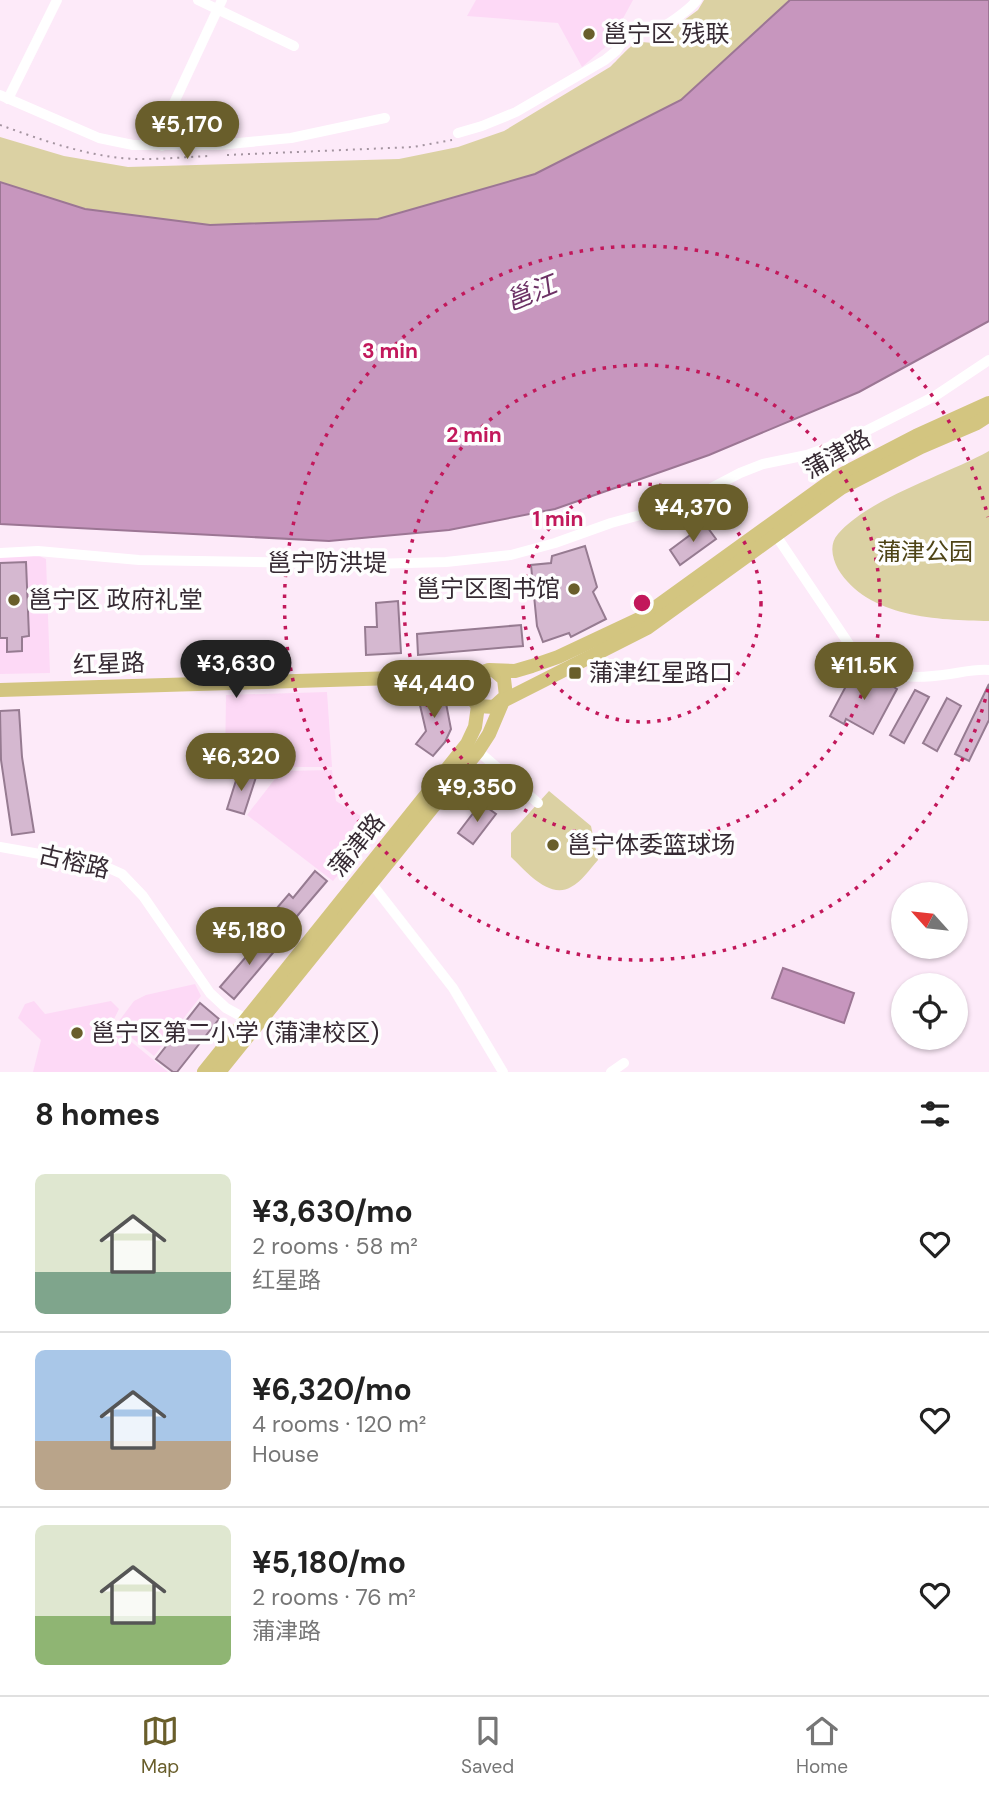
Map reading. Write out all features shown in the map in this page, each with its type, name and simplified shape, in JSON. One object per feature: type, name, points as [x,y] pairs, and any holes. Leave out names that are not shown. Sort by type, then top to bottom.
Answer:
[{"type":"main road","name":"蒲津路","points":[[989,403],[835,478],[641,618],[558,657],[515,671],[483,671],[472,678],[468,690],[470,696],[478,706],[494,708],[647,628],[841,488],[989,415]]},
{"type":"main road","points":[[496,672],[506,685],[503,701]]},
{"type":"main road","name":"红星路","points":[[0,690],[472,678]]},
{"type":"main road","name":"蒲津路","points":[[219,1072],[478,751],[489,734],[503,701]]},
{"type":"main road","name":"蒲津路","points":[[204,1072],[467,744],[475,727],[478,706]]},
{"type":"street","points":[[57,0],[4,97],[99,138],[133,145],[218,145],[290,138],[385,118]]},
{"type":"street","points":[[198,0],[220,5],[294,46]]},
{"type":"street","points":[[458,133],[516,112],[611,56],[636,28],[656,30],[688,10],[697,0]]},
{"type":"street","points":[[162,146],[173,105],[220,5]]},
{"type":"street","name":"邕宁防洪堤","points":[[0,553],[38,551],[139,561],[370,564],[446,562],[511,555],[681,504],[763,464],[807,455],[848,440],[935,396],[989,360]]},
{"type":"street","points":[[775,534],[855,653],[872,667],[897,676],[923,678],[989,670]]},
{"type":"street","points":[[478,751],[538,803]]},
{"type":"street","name":"古榕路","points":[[0,847],[102,865],[122,874],[144,896],[210,993],[226,1008],[246,1019]]},
{"type":"street","points":[[372,884],[453,988],[503,1072]]},
{"type":"street","points":[[611,1072],[624,1063]]},
{"type":"shaded area","name":"邕宁区 残联","points":[[476,0],[633,0],[609,44],[582,67],[558,23],[467,16]]},
{"type":"shaded area","points":[[37,555],[46,559],[50,673],[0,674],[0,556]]},
{"type":"shaded area","points":[[327,692],[332,767],[225,767],[226,695]]},
{"type":"shaded area","points":[[332,770],[336,801],[377,826],[333,881],[247,815],[281,771]]},
{"type":"shaded area","points":[[195,984],[201,996],[154,1056],[116,1025],[134,1001],[146,995]]},
{"type":"shaded area","name":"邕宁区第二小学 (蒲津校区)","points":[[34,1001],[45,1014],[111,1001],[119,1009],[111,1025],[168,1072],[33,1072],[41,1040],[18,1018],[25,1004]]},
{"type":"green space","points":[[704,0],[790,0],[681,100],[535,174],[377,219],[210,225],[85,209],[0,182],[0,137],[64,156],[128,167],[399,159],[458,147],[504,131],[610,67],[636,43],[653,43],[698,10]]},
{"type":"green space","name":"蒲津公园","points":[[989,451],[989,621],[906,613],[867,598],[851,585],[838,569],[833,556],[833,542],[838,534],[852,521],[888,498]]},
{"type":"green space","name":"邕宁体委篮球场","points":[[549,791],[591,826],[598,860],[578,882],[563,890],[554,890],[538,882],[511,857],[511,833]]},
{"type":"water","name":"邕江","points":[[790,0],[989,0],[989,321],[859,392],[709,455],[555,509],[449,530],[329,541],[0,524],[0,182],[85,209],[210,225],[378,219],[535,174],[681,100]]},
{"type":"water","points":[[783,968],[854,993],[844,1023],[772,998]]},
{"type":"building","points":[[705,524],[716,539],[680,565],[670,550]]},
{"type":"building","name":"邕宁区图书馆","points":[[585,546],[597,587],[593,592],[606,619],[571,637],[569,633],[543,642],[537,626],[531,565],[551,563],[552,556]]},
{"type":"building","name":"邕宁区 政府礼堂","points":[[26,562],[29,636],[22,637],[22,651],[7,652],[7,638],[0,638],[0,563]]},
{"type":"building","points":[[398,601],[401,653],[366,655],[365,627],[377,627],[376,603]]},
{"type":"building","points":[[521,625],[523,646],[418,655],[417,634]]},
{"type":"building","points":[[854,671],[881,685],[884,681],[897,689],[873,734],[846,719],[844,724],[830,716]]},
{"type":"building","points":[[989,684],[989,720],[969,761],[955,754]]},
{"type":"building","points":[[416,688],[436,689],[445,698],[451,729],[445,742],[433,756],[416,744],[426,731]]},
{"type":"building","points":[[915,690],[929,697],[904,743],[890,735]]},
{"type":"building","points":[[947,698],[961,706],[937,751],[923,743]]},
{"type":"building","points":[[19,710],[22,757],[34,832],[12,835],[1,760],[0,711]]},
{"type":"building","points":[[239,771],[256,777],[244,814],[227,809]]},
{"type":"building","points":[[481,803],[496,814],[473,844],[458,833]]},
{"type":"building","points":[[315,871],[327,881],[292,922],[276,909],[289,894],[293,898]]},
{"type":"building","points":[[264,936],[278,947],[234,999],[220,987]]},
{"type":"building","points":[[200,1003],[219,1019],[177,1072],[173,1072],[156,1059]]},
{"type":"place","name":"邕宁区 残联","points":[[589,34]]},
{"type":"place","name":"邕宁区图书馆","points":[[574,589]]},
{"type":"place","name":"邕宁区 政府礼堂","points":[[14,600]]},
{"type":"place","name":"蒲津红星路口","points":[[575,673]]},
{"type":"place","name":"邕宁体委篮球场","points":[[553,845]]},
{"type":"place","name":"邕宁区第二小学 (蒲津校区)","points":[[77,1033]]}]
